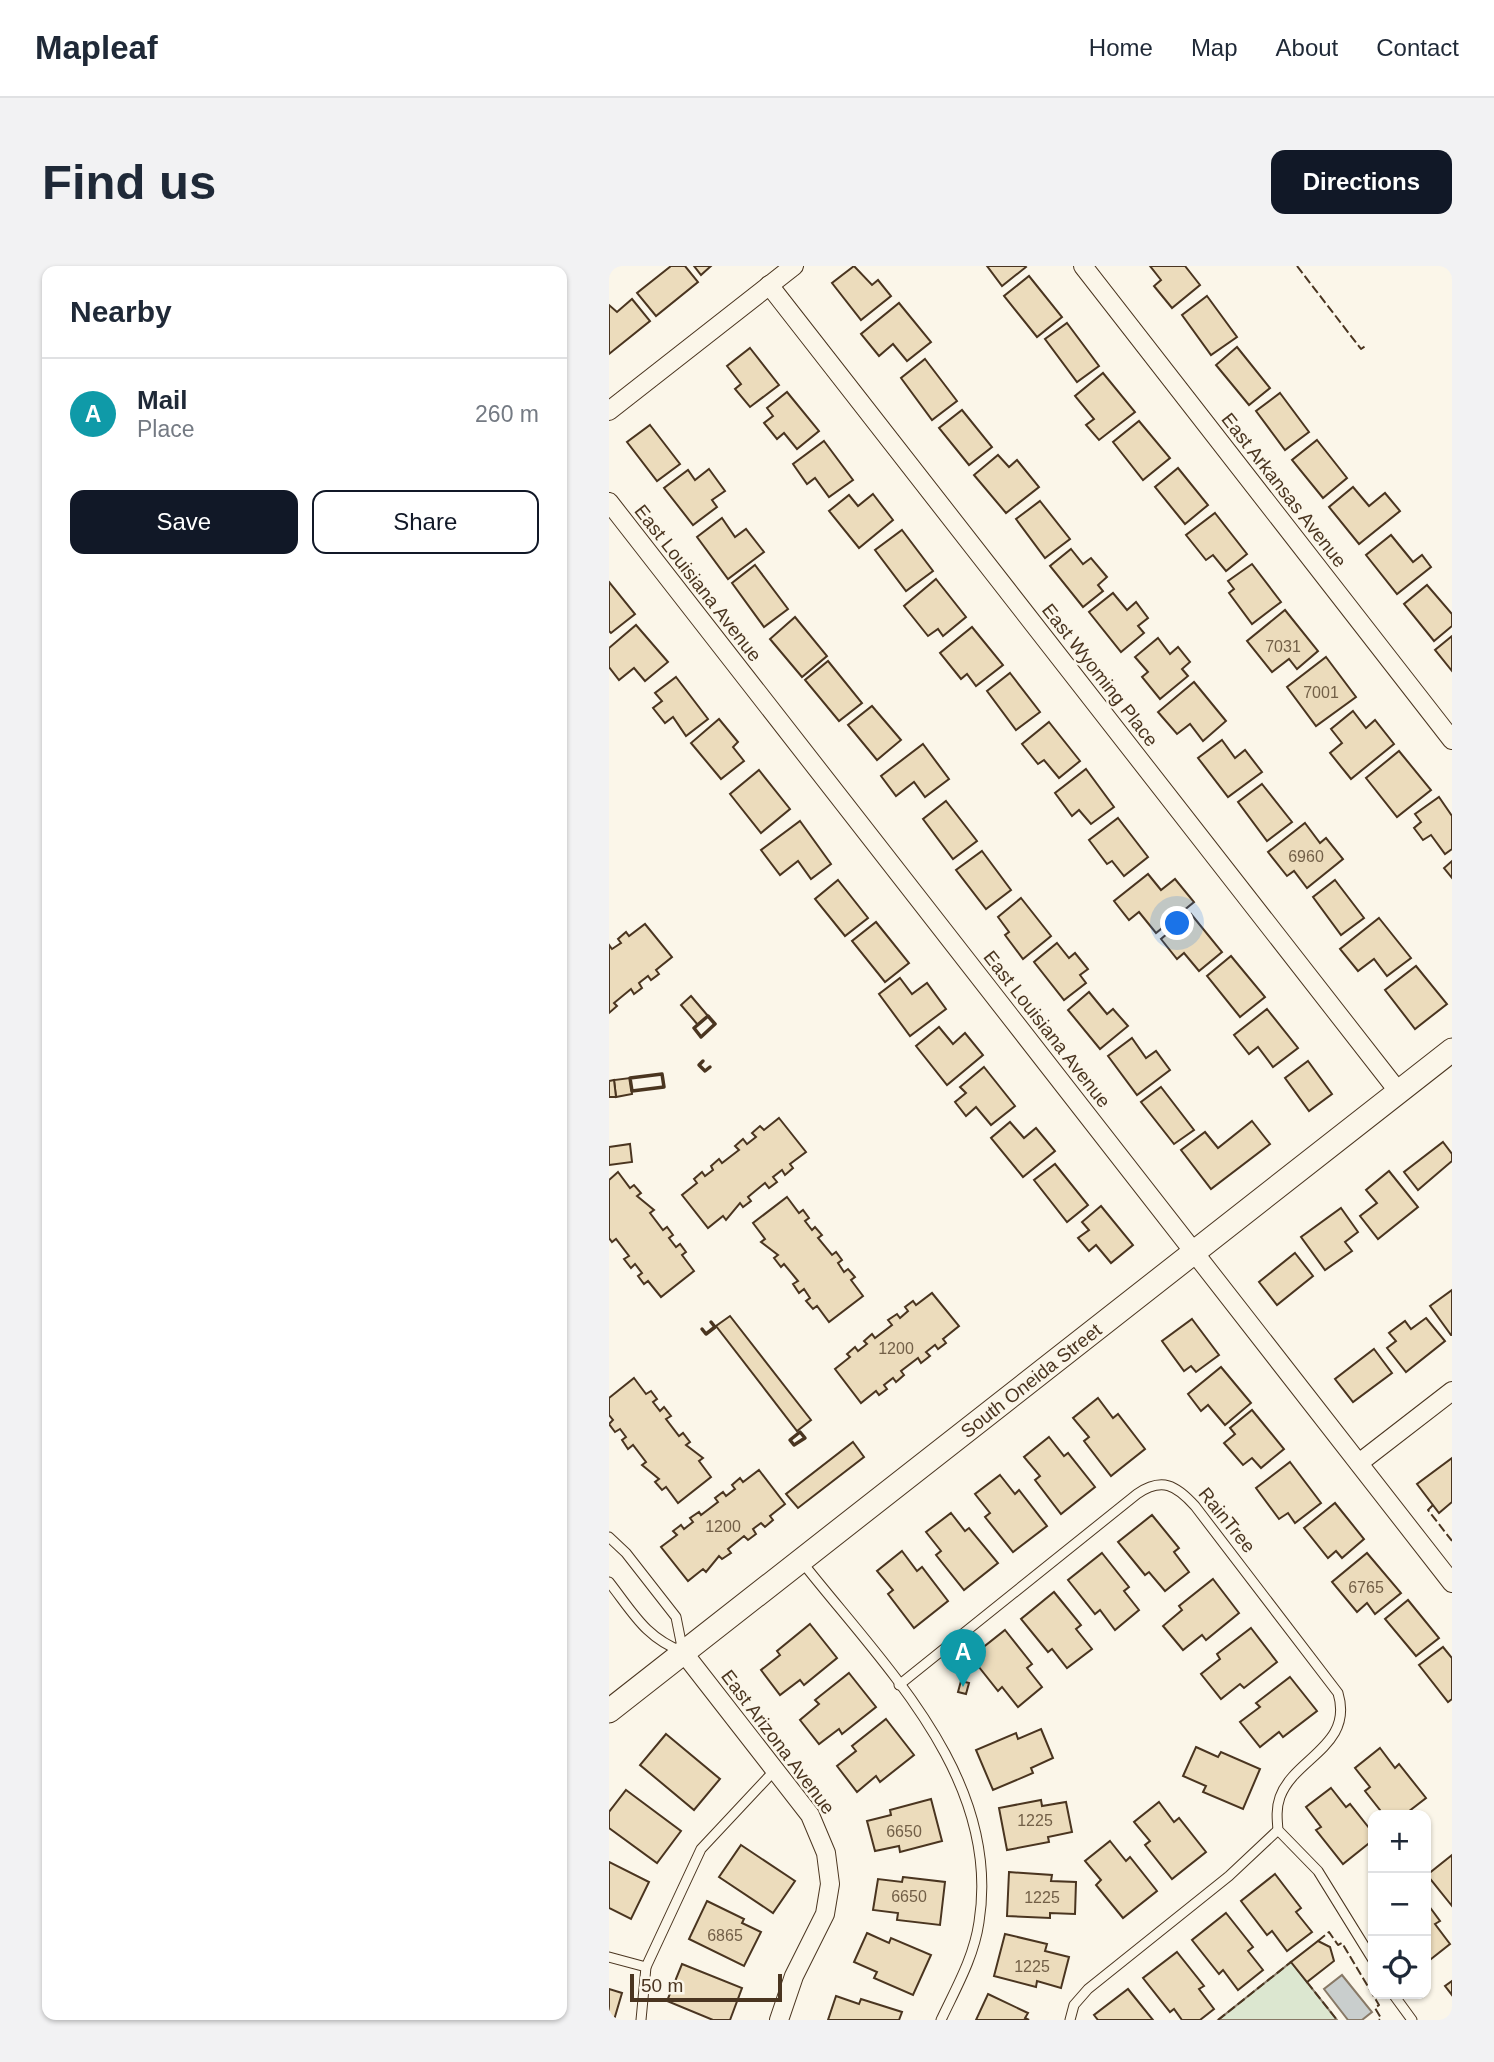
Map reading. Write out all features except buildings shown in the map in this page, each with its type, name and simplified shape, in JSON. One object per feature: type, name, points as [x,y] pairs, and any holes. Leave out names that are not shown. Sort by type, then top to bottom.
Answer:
[{"type":"street","points":[[609,411],[794,266]]},
{"type":"street","name":"East Arkansas Avenue","points":[[1083,266],[1452,740]]},
{"type":"street","name":"East Wyoming Place","points":[[769,285],[1398,1091]]},
{"type":"street","name":"East Louisiana Avenue","points":[[609,502],[1452,1583]]},
{"type":"street","name":"South Oneida Street","points":[[609,1711],[1196,1254],[1452,1050]]},
{"type":"street","points":[[1359,1463],[1452,1391]]},
{"type":"street","name":"East Arizona Avenue","points":[[683,1653],[818,1827],[828,1860],[830,1884],[825,1914],[794,1976],[779,2020]]},
{"type":"lane","name":"RainTree","points":[[899,1685],[1137,1494],[1159,1483],[1170,1484],[1195,1506],[1331,1681],[1340,1698],[1341,1715],[1333,1737],[1292,1779],[1280,1796],[1278,1830]]},
{"type":"lane","points":[[609,1537],[622,1547],[676,1617],[683,1653]]},
{"type":"lane","points":[[801,1561],[899,1685],[941,1743],[957,1773],[975,1833],[981,1898],[977,1933],[968,1963],[941,2020]]},
{"type":"lane","points":[[609,1582],[649,1634],[683,1653]]},
{"type":"lane","points":[[641,2020],[646,1967],[701,1849],[776,1770]]},
{"type":"lane","points":[[1070,2020],[1073,2005],[1084,1993],[1229,1876],[1278,1830],[1318,1871],[1368,1952]]},
{"type":"lane","points":[[609,1957],[646,1967]]},
{"type":"lane","points":[[1397,1999],[1412,2020]]},
{"type":"green space","points":[[1291,1962],[1337,2020],[1218,2020]]},
{"type":"shaded area","points":[[1342,1975],[1372,2012],[1362,2020],[1348,2020],[1324,1989]]},
{"type":"fence","points":[[1297,266],[1361,349],[1367,345]]},
{"type":"fence","points":[[1433,1505],[1428,1510],[1452,1541]]},
{"type":"fence","points":[[1318,1941],[1329,1932],[1338,1945],[1342,1943],[1379,2005],[1375,2008],[1381,2018],[1379,2020]]},
{"type":"fence","points":[[1218,2020],[1291,1962]]},
{"type":"fence","points":[[1307,1982],[1337,2020]]},
{"type":"wall","points":[[708,1016],[715,1024],[701,1037],[694,1028],[708,1016]]},
{"type":"wall","points":[[703,1061],[699,1065],[705,1071],[710,1067]]},
{"type":"wall","points":[[662,1074],[664,1087],[632,1091],[630,1078],[662,1074]]},
{"type":"wall","points":[[702,1329],[706,1334],[715,1327],[711,1322]]},
{"type":"wall","points":[[800,1432],[805,1438],[794,1445],[790,1440],[800,1432]]},
{"type":"place","name":"Mail","points":[[963,1687]]}]
